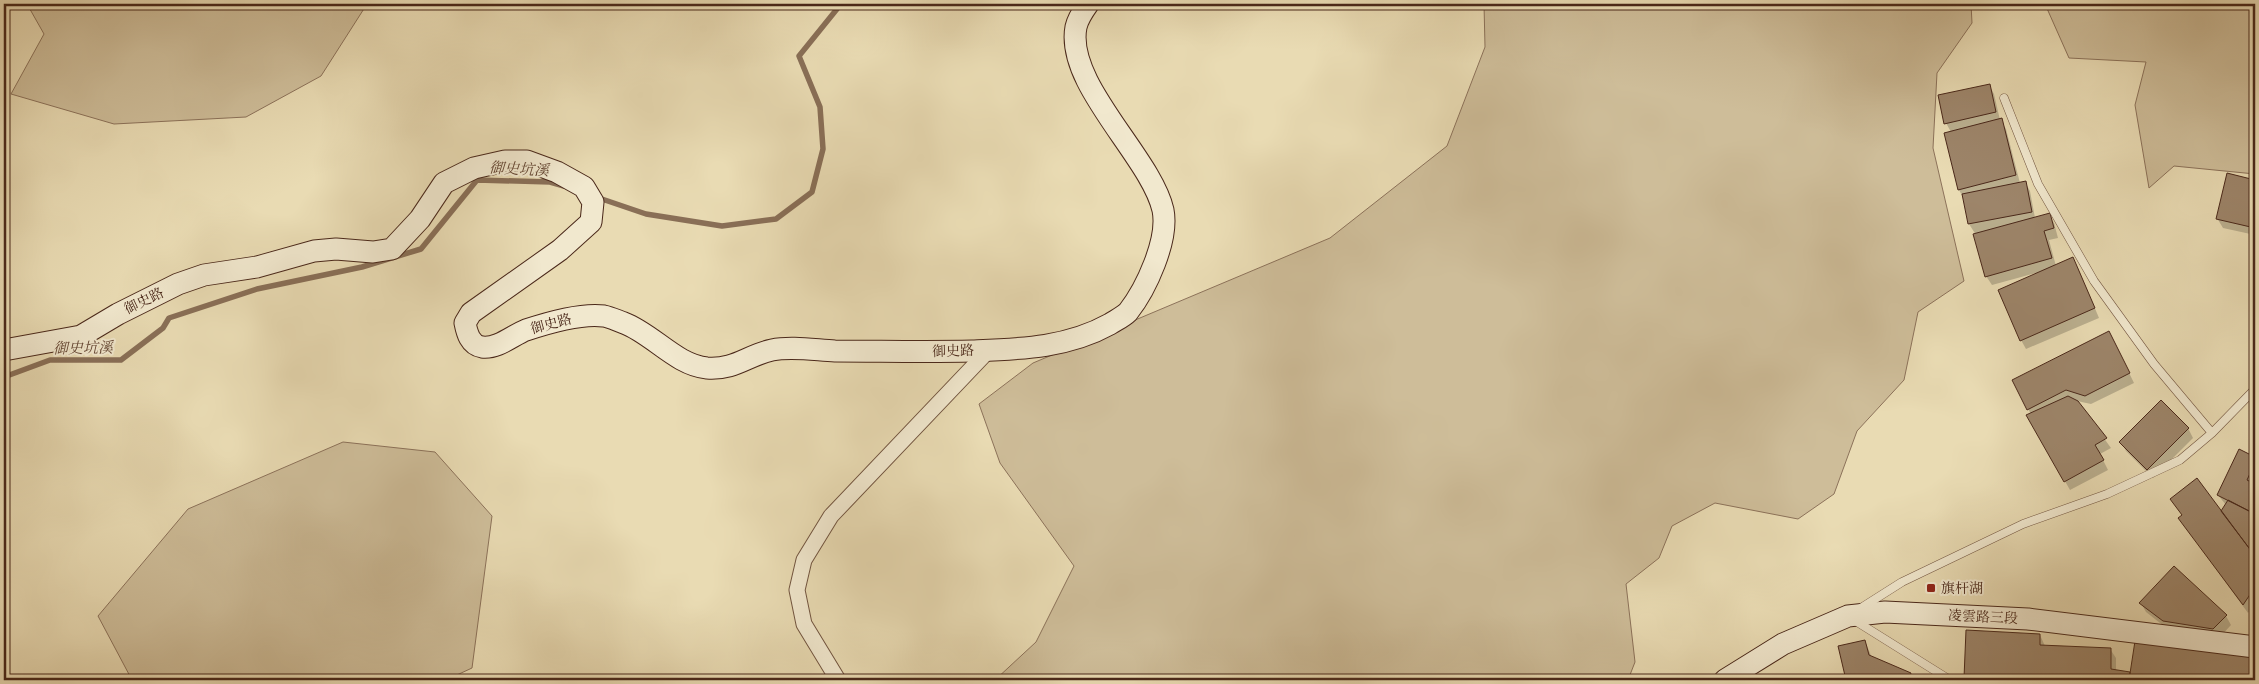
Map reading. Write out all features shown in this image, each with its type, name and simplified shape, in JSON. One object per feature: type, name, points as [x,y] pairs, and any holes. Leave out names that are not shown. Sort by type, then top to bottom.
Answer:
[{"type":"street","name":"御史路","points":[[4,350],[81,336],[118,314],[178,284],[204,275],[257,267],[314,251],[336,249],[373,252],[392,249],[420,219],[444,183],[474,168],[505,161],[527,161],[556,172],[589,195],[591,222],[560,250],[471,313],[465,323],[467,334],[472,342],[482,347],[501,343],[526,330],[576,318],[604,316],[627,324],[687,362],[705,368],[725,368],[772,350],[926,352],[1030,349],[1060,344],[1097,331],[1126,315],[1149,279],[1160,248],[1164,214],[1158,191],[1105,112],[1084,72],[1076,46],[1076,30],[1079,18],[1088,4]]},
{"type":"street","points":[[838,680],[804,624],[796,590],[804,560],[832,516],[989,350]]},
{"type":"street","name":"凌雲路三段","points":[[1725,680],[1783,644],[1848,616],[1884,612],[2028,619],[2255,648]]},
{"type":"lane","points":[[2004,98],[2038,184],[2094,281],[2154,364],[2212,433]]},
{"type":"lane","points":[[1950,680],[1848,616],[1902,582],[2023,524],[2107,494],[2180,460],[2212,433],[2255,390]]},
{"type":"shaded area","points":[[27,4],[367,4],[321,76],[246,117],[114,124],[11,94],[44,34]]},
{"type":"shaded area","points":[[1484,4],[1971,4],[1972,23],[1937,73],[1933,148],[1964,281],[1918,312],[1904,380],[1857,431],[1834,494],[1798,519],[1715,503],[1672,526],[1659,558],[1626,584],[1635,662],[1628,680],[995,680],[1036,642],[1074,566],[1000,463],[979,404],[1033,363],[1330,238],[1447,146],[1485,47]]},
{"type":"shaded area","points":[[2045,4],[2255,4],[2255,174],[2174,166],[2149,188],[2135,105],[2146,62],[2069,58]]},
{"type":"shaded area","points":[[343,442],[435,452],[492,516],[472,668],[446,680],[132,680],[98,616],[188,509]]},
{"type":"building","points":[[1990,84],[1996,112],[1944,124],[1938,95]]},
{"type":"building","points":[[2002,118],[2016,175],[1958,190],[1944,133]]},
{"type":"building","points":[[2227,173],[2255,180],[2255,228],[2216,219]]},
{"type":"building","points":[[2026,181],[2032,212],[1968,224],[1962,194]]},
{"type":"building","points":[[2050,213],[2054,228],[2044,231],[2052,258],[1985,277],[1973,234]]},
{"type":"building","points":[[2073,257],[2095,308],[2020,341],[1998,290]]},
{"type":"building","points":[[2109,331],[2130,373],[2085,396],[2066,390],[2027,410],[2012,380]]},
{"type":"building","points":[[2068,396],[2078,401],[2107,438],[2095,445],[2104,460],[2064,482],[2026,415]]},
{"type":"building","points":[[2161,400],[2189,428],[2147,470],[2119,442]]},
{"type":"building","points":[[2239,449],[2255,457],[2255,463],[2247,480],[2255,484],[2255,514],[2217,495]]},
{"type":"building","points":[[2197,478],[2255,556],[2255,587],[2243,605],[2178,518],[2182,515],[2170,499]]},
{"type":"building","points":[[2228,500],[2255,514],[2255,556],[2221,511]]},
{"type":"building","points":[[2174,566],[2227,615],[2213,629],[2163,621],[2139,603]]},
{"type":"building","points":[[1966,630],[2040,634],[2040,645],[2111,648],[2111,669],[2130,672],[2129,680],[1967,680],[1964,678]]},
{"type":"building","points":[[1865,640],[1869,655],[1911,673],[1909,680],[1846,680],[1838,646]]},
{"type":"building","points":[[2135,641],[2255,657],[2255,680],[2129,680]]},
{"type":"waterway","name":"御史坑溪","points":[[596,197],[646,214],[722,226],[776,219],[812,192],[823,149],[820,107],[799,56],[841,4]]},
{"type":"waterway","name":"御史坑溪","points":[[4,377],[50,360],[121,360],[163,328],[169,318],[257,289],[362,267],[421,249],[477,180],[550,182],[564,186]]},
{"type":"place","name":"旗杆湖","points":[[1931,588]]}]
